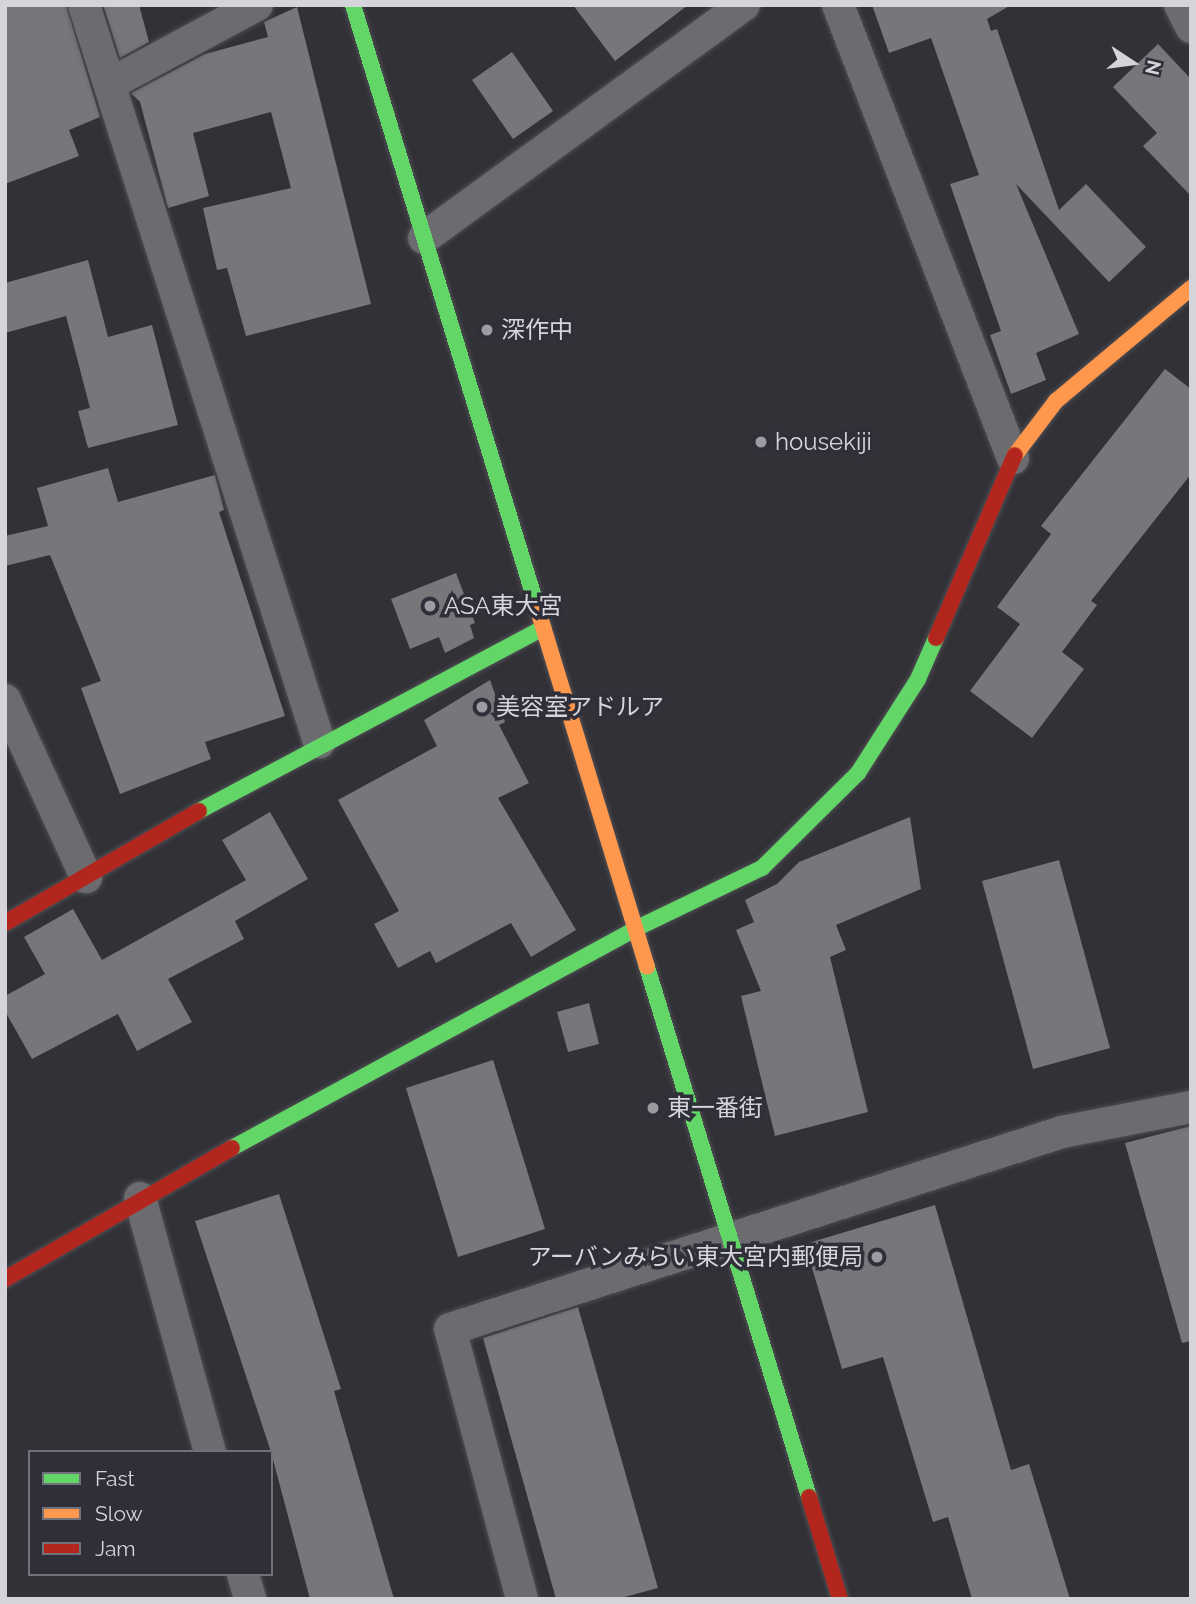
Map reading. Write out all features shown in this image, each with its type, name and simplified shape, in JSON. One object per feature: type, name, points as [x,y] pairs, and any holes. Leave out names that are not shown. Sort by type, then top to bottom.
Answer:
[{"type":"street","points":[[84,5],[319,742]]},
{"type":"street","points":[[110,84],[257,5]]},
{"type":"street","points":[[353,5],[840,1599]]},
{"type":"street","points":[[424,238],[744,5]]},
{"type":"street","points":[[838,5],[1013,458]]},
{"type":"street","points":[[1180,5],[1191,27]]},
{"type":"street","points":[[5,1279],[140,1198],[635,929],[762,868],[858,773],[918,678],[1013,458],[1056,401],[1191,288]]},
{"type":"street","points":[[5,923],[319,742],[543,628]]},
{"type":"street","points":[[5,700],[86,877]]},
{"type":"street","points":[[522,1599],[450,1329],[1062,1132],[1191,1107]]},
{"type":"street","points":[[140,1198],[209,1450]]},
{"type":"street","points":[[244,1576],[250,1599]]},
{"type":"building","points":[[5,5],[66,5],[100,117],[69,130],[79,156],[5,184]]},
{"type":"building","points":[[103,5],[139,5],[149,42],[120,58]]},
{"type":"building","points":[[573,5],[688,5],[615,61]]},
{"type":"building","points":[[872,5],[1011,5],[987,19],[991,31],[997,29],[1059,210],[1086,184],[1146,247],[1109,282],[1016,184],[1079,334],[1036,353],[1046,380],[1011,394],[990,335],[1001,331],[950,184],[979,175],[931,38],[889,53]]},
{"type":"building","points":[[297,7],[371,304],[246,336],[227,268],[217,270],[203,208],[291,188],[271,112],[193,133],[209,196],[168,208],[140,102],[131,93],[205,54],[268,37],[264,22]]},
{"type":"building","points":[[1158,44],[1191,79],[1191,196],[1143,146],[1157,133],[1113,87]]},
{"type":"building","points":[[512,52],[553,111],[513,139],[472,80]]},
{"type":"building","points":[[88,260],[108,337],[152,325],[178,425],[88,448],[78,411],[90,408],[66,316],[5,333],[5,283]]},
{"type":"building","points":[[1165,369],[1191,389],[1191,474],[1091,601],[1097,605],[1062,652],[1084,669],[1032,738],[970,691],[1020,624],[997,607],[1051,534],[1041,526]]},
{"type":"building","points":[[108,468],[118,502],[215,475],[224,510],[219,512],[285,716],[205,742],[211,759],[120,794],[81,688],[101,681],[50,555],[5,566],[5,536],[48,526],[37,488]]},
{"type":"building","points":[[456,573],[475,623],[470,625],[474,638],[445,653],[439,637],[410,649],[391,599]]},
{"type":"building","points":[[490,680],[505,722],[499,725],[529,783],[498,798],[576,930],[531,957],[511,923],[436,963],[430,951],[398,968],[374,924],[399,911],[338,800],[437,746],[424,720]]},
{"type":"building","points":[[270,812],[308,879],[235,921],[244,939],[168,979],[192,1022],[137,1051],[118,1014],[32,1059],[5,1011],[5,996],[45,974],[24,937],[73,909],[102,960],[246,880],[222,840]]},
{"type":"building","points":[[910,817],[921,889],[836,925],[846,950],[830,957],[868,1112],[775,1136],[741,996],[761,991],[736,930],[754,922],[745,900],[777,884],[799,862]]},
{"type":"building","points":[[1059,860],[1110,1048],[1033,1069],[982,881]]},
{"type":"building","points":[[589,1003],[599,1044],[568,1052],[557,1012]]},
{"type":"building","points":[[493,1060],[545,1229],[458,1257],[406,1088]]},
{"type":"building","points":[[1191,1126],[1191,1341],[1182,1343],[1125,1143]]},
{"type":"building","points":[[279,1194],[341,1389],[334,1391],[394,1599],[310,1599],[273,1460],[273,1450],[270,1450],[195,1221]]},
{"type":"building","points":[[935,1205],[1011,1470],[1029,1464],[1070,1599],[972,1599],[948,1517],[933,1522],[883,1357],[842,1369],[805,1244]]},
{"type":"building","points":[[578,1307],[658,1588],[617,1599],[556,1599],[483,1338]]},
{"type":"traffic: fast","points":[[353,5],[537,607]]},
{"type":"traffic: fast","points":[[199,811],[543,628]]},
{"type":"traffic: fast","points":[[232,1148],[635,929],[762,868],[858,773],[918,679],[936,638]]},
{"type":"traffic: fast","points":[[647,967],[809,1497]]},
{"type":"traffic: slow","points":[[1015,455],[1056,401],[1191,288]]},
{"type":"traffic: slow","points":[[537,607],[647,967]]},
{"type":"traffic: jam","points":[[936,638],[1015,455]]},
{"type":"traffic: jam","points":[[5,923],[199,811]]},
{"type":"traffic: jam","points":[[5,1279],[232,1148]]},
{"type":"traffic: jam","points":[[809,1497],[840,1599]]},
{"type":"place","name":"深作中","points":[[487,330]]},
{"type":"place","name":"housekiji","points":[[761,442]]},
{"type":"place","name":"ASA東大宮","points":[[430,606]]},
{"type":"place","name":"美容室アドルア","points":[[482,707]]},
{"type":"place","name":"東一番街","points":[[653,1108]]},
{"type":"place","name":"アーバンみらい東大宮内郵便局","points":[[877,1257]]}]
